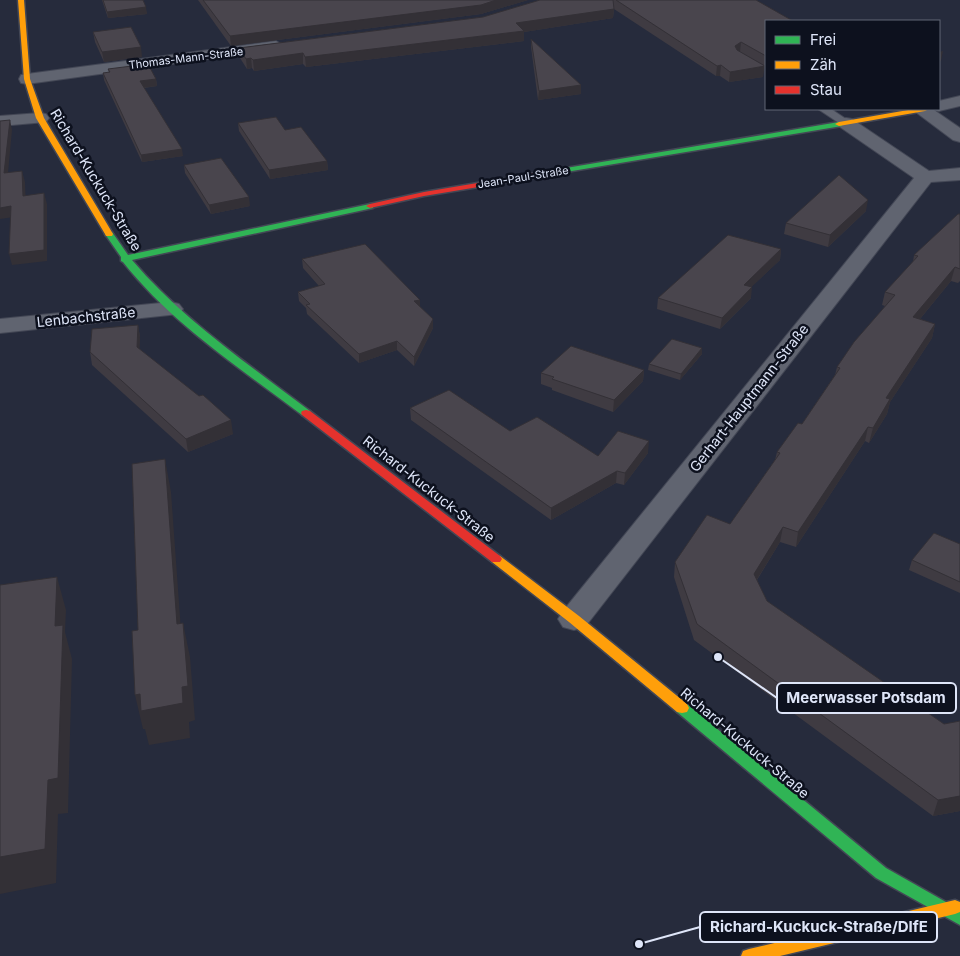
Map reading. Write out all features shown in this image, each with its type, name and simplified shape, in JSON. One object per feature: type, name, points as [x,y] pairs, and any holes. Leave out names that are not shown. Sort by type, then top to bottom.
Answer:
[{"type":"street","name":"Richard-Kuckuck-Straße","points":[[21,0],[27,79],[40,118],[124,259],[171,309],[574,619],[881,873],[960,918]]},
{"type":"street","name":"Thomas-Mann-Straße","points":[[27,79],[295,44]]},
{"type":"street","name":"Jean-Paul-Straße","points":[[940,105],[960,101]]},
{"type":"street","name":"Jean-Paul-Straße","points":[[124,259],[424,194],[917,110]]},
{"type":"street","points":[[930,110],[960,136]]},
{"type":"street","points":[[0,122],[40,118]]},
{"type":"street","points":[[846,123],[925,177],[960,174]]},
{"type":"street","name":"Gerhart-Hauptmann-Straße","points":[[574,619],[925,177]]},
{"type":"street","name":"Lenbachstraße","points":[[0,326],[171,309]]},
{"type":"street","points":[[749,956],[960,906]]},
{"type":"lane","points":[[826,110],[846,123]]},
{"type":"building","points":[[103,0],[143,0],[146,7],[107,12]]},
{"type":"building","points":[[203,0],[496,0],[481,5],[230,36]]},
{"type":"building","points":[[540,0],[613,0],[614,9],[516,23],[524,31],[305,57],[303,53],[253,60],[251,58],[246,59],[239,48],[483,17]]},
{"type":"building","points":[[616,0],[756,0],[791,20],[765,20],[765,55],[741,42],[735,46],[737,50],[765,66],[730,72],[721,65],[717,66]]},
{"type":"building","points":[[131,27],[141,47],[102,52],[93,32]]},
{"type":"building","points":[[531,39],[581,85],[539,91]]},
{"type":"building","points":[[148,64],[156,79],[140,81],[182,149],[141,155],[103,73],[110,72],[108,69]]},
{"type":"building","points":[[276,117],[285,130],[301,127],[327,161],[269,170],[238,123]]},
{"type":"building","points":[[10,120],[4,173],[22,171],[23,196],[44,193],[44,250],[9,254],[11,206],[0,208],[0,121]]},
{"type":"building","points":[[221,158],[249,197],[209,205],[184,165]]},
{"type":"building","points":[[839,175],[868,200],[830,235],[786,223]]},
{"type":"building","points":[[960,214],[960,269],[955,267],[913,317],[935,324],[886,398],[890,399],[873,428],[868,427],[798,532],[783,527],[754,574],[767,601],[944,724],[960,721],[960,796],[938,800],[697,624],[675,562],[707,515],[730,524],[780,453],[777,452],[798,423],[802,424],[840,368],[837,367],[854,342],[895,295],[885,292],[918,256],[914,255]]},
{"type":"building","points":[[728,235],[781,249],[744,285],[752,287],[722,318],[658,298]]},
{"type":"building","points":[[365,244],[420,300],[414,301],[433,319],[414,357],[397,341],[359,354],[306,305],[310,304],[298,292],[325,284],[302,259]]},
{"type":"building","points":[[138,325],[137,347],[199,396],[203,395],[231,420],[186,439],[90,352],[92,329]]},
{"type":"building","points":[[672,339],[702,348],[681,374],[649,364]]},
{"type":"building","points":[[571,346],[644,370],[614,400],[552,379],[554,377],[541,373]]},
{"type":"building","points":[[449,390],[510,431],[537,417],[598,456],[618,431],[649,441],[625,473],[617,471],[551,508],[410,408]]},
{"type":"building","points":[[165,459],[177,624],[183,623],[188,686],[182,687],[183,703],[141,711],[140,694],[135,695],[132,631],[138,630],[132,464]]},
{"type":"building","points":[[934,533],[960,544],[960,582],[912,560]]},
{"type":"building","points":[[57,577],[55,626],[63,625],[58,778],[48,780],[45,849],[0,857],[0,585]]},
{"type":"traffic: fast","points":[[560,171],[839,124]]},
{"type":"traffic: fast","points":[[124,259],[370,206]]},
{"type":"traffic: fast","points":[[109,234],[149,286],[173,310],[226,353],[306,413]]},
{"type":"traffic: fast","points":[[682,708],[881,873],[960,918]]},
{"type":"traffic: slow","points":[[21,0],[27,79],[40,118],[109,234]]},
{"type":"traffic: slow","points":[[839,124],[919,110]]},
{"type":"traffic: slow","points":[[496,559],[574,619],[682,708]]},
{"type":"traffic: slow","points":[[749,956],[955,907]]},
{"type":"traffic: jam","points":[[370,206],[424,194],[560,171]]},
{"type":"traffic: jam","points":[[306,413],[496,559]]},
{"type":"place","name":"Meerwasser Potsdam","points":[[718,657]]},
{"type":"place","name":"Richard-Kuckuck-Straße/DIfE","points":[[639,944]]}]
